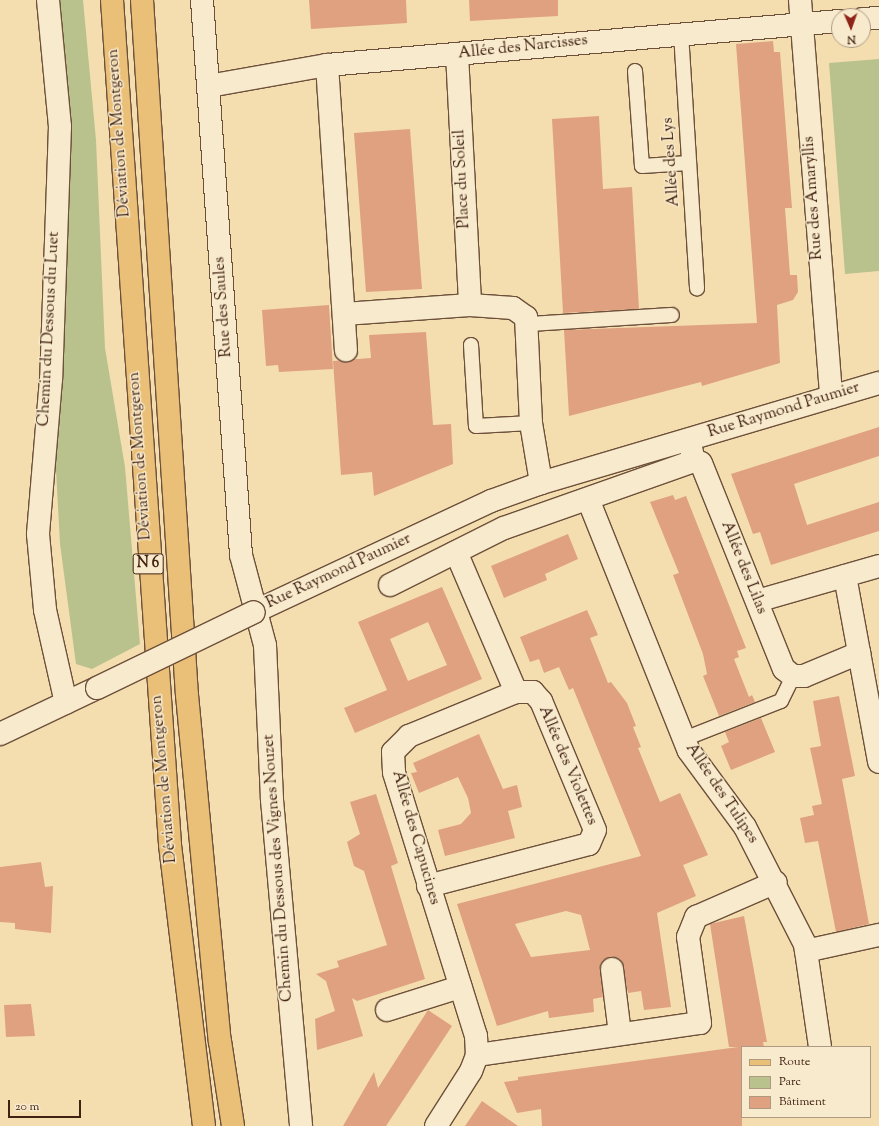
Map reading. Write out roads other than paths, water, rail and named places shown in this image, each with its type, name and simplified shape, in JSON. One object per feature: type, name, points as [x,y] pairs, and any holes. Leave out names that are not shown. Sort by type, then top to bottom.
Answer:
[{"type":"main road","name":"Déviation de Montgeron","points":[[112,0],[170,845],[204,1126]]},
{"type":"main road","name":"Déviation de Montgeron","points":[[142,0],[187,695],[220,1041],[233,1126]]},
{"type":"street","name":"Chemin du Dessous du Luet","points":[[48,0],[60,126],[51,378],[38,534],[45,610],[66,703]]},
{"type":"street","name":"Rue des Saules","points":[[202,0],[241,555],[254,612]]},
{"type":"street","name":"Rue des Amaryllis","points":[[800,0],[830,397]]},
{"type":"street","name":"Allée des Narcisses","points":[[209,86],[327,65],[680,33],[831,22]]},
{"type":"street","name":"Place du Soleil","points":[[457,54],[470,305]]},
{"type":"street","points":[[327,65],[346,350]]},
{"type":"street","points":[[344,314],[470,305],[513,308],[526,317],[529,324],[531,423],[541,483]]},
{"type":"street","name":"Rue Raymond Paumier","points":[[0,734],[254,612],[491,501],[541,483],[879,383]]},
{"type":"street","name":"Rue Raymond Paumier","points":[[390,585],[504,528],[694,461],[689,440]]},
{"type":"street","name":"Allée des Lilas","points":[[694,461],[701,463],[784,669],[793,676]]},
{"type":"street","name":"Allée des Tulipes","points":[[588,499],[689,751],[745,827],[776,882],[806,951],[820,1046]]},
{"type":"street","points":[[456,552],[516,692]]},
{"type":"street","points":[[757,601],[879,566]]},
{"type":"street","points":[[845,576],[879,762]]},
{"type":"street","name":"Chemin du Dessous des Vignes Nouzet","points":[[254,612],[265,646],[272,800],[301,1126]]},
{"type":"street","points":[[793,676],[804,676],[859,653]]},
{"type":"street","name":"Allée des Violettes","points":[[428,886],[589,844],[595,830],[541,701],[533,692],[516,692]]},
{"type":"street","name":"Allée des Capucines","points":[[436,1126],[471,1071],[477,1054],[476,1036],[428,886],[394,772],[394,752],[409,736],[516,692]]},
{"type":"street","points":[[477,1054],[700,1023],[688,936],[696,917],[776,882]]},
{"type":"street","points":[[806,951],[879,935]]},
{"type":"street","points":[[612,969],[620,1034]]},
{"type":"street","points":[[386,1010],[460,986]]},
{"type":"lane","name":"Allée des Lys","points":[[680,33],[696,289]]},
{"type":"lane","points":[[635,71],[642,166],[689,163]]},
{"type":"lane","points":[[529,324],[672,315]]},
{"type":"lane","points":[[471,345],[476,426],[531,423]]},
{"type":"lane","points":[[684,739],[781,701],[793,676]]}]
